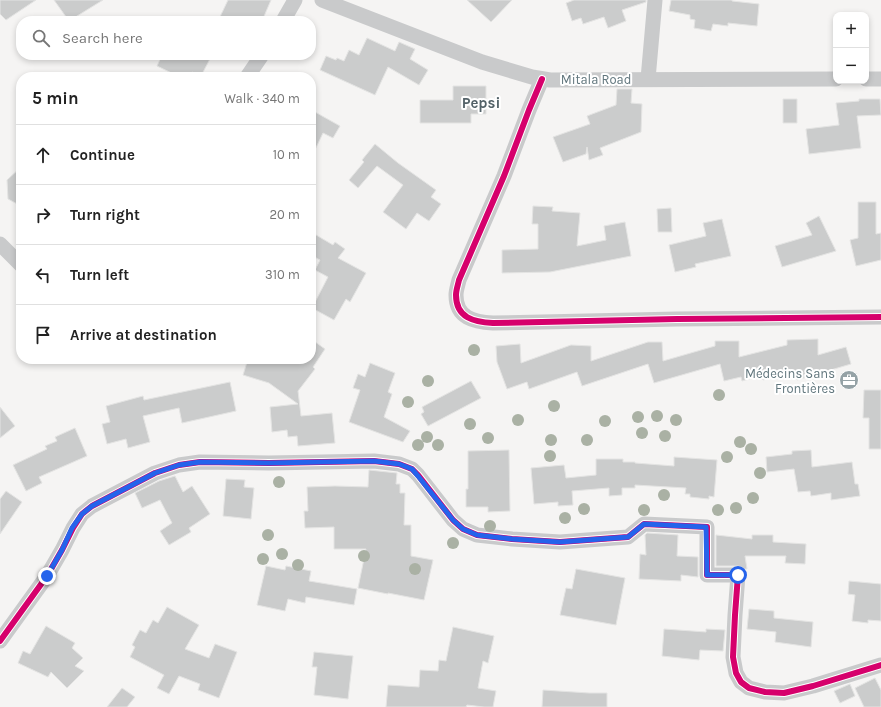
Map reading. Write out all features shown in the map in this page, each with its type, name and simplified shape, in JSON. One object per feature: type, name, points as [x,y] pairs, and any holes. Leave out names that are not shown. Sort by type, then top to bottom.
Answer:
[{"type":"street","points":[[286,16],[295,0]]},
{"type":"street","name":"Mitala Road","points":[[322,0],[482,62],[542,79],[833,79]]},
{"type":"street","points":[[648,79],[655,0]]},
{"type":"street","points":[[250,72],[259,60]]},
{"type":"street","points":[[542,79],[504,176],[459,280],[456,293],[457,304],[462,313],[471,320],[493,323],[670,319],[881,317]]},
{"type":"street","points":[[869,79],[881,79]]},
{"type":"street","points":[[0,244],[16,260]]},
{"type":"street","points":[[0,641],[47,576],[62,550],[72,528],[82,514],[92,506],[155,473],[179,465],[200,462],[269,463],[374,461],[399,464],[412,469],[453,520],[463,529],[477,535],[560,542],[628,537],[644,524],[706,527],[707,575],[738,575],[733,657],[736,673],[741,682],[749,688],[766,692],[784,693],[813,686],[881,665]]},
{"type":"building","points":[[0,0],[36,0],[6,20],[0,14]]},
{"type":"building","points":[[54,0],[103,0],[77,16],[65,16]]},
{"type":"building","points":[[228,0],[271,0],[264,16],[220,16]]},
{"type":"building","points":[[467,0],[512,0],[491,22]]},
{"type":"building","points":[[574,0],[646,0],[646,2],[622,10],[626,21],[608,28],[604,17],[583,24],[581,18],[572,21],[566,3]]},
{"type":"building","points":[[671,0],[732,0],[759,4],[757,26],[728,23],[728,26],[713,24],[711,31],[694,28],[695,20],[690,19],[690,15],[669,11]]},
{"type":"building","points":[[367,38],[395,51],[399,42],[415,49],[410,59],[428,70],[419,85],[388,67],[375,95],[320,70],[326,56],[344,61],[349,50],[359,55]]},
{"type":"building","points":[[160,60],[209,60],[203,72],[170,72],[157,66]]},
{"type":"building","points":[[453,86],[486,86],[486,114],[471,114],[471,123],[420,123],[420,100],[453,100]]},
{"type":"building","points":[[617,89],[632,89],[631,103],[642,104],[641,132],[600,148],[603,155],[589,160],[587,147],[586,154],[563,162],[553,137],[590,124],[587,116],[616,105]]},
{"type":"building","points":[[783,99],[797,99],[797,123],[783,123]]},
{"type":"building","points":[[859,99],[880,99],[881,115],[857,116],[861,148],[809,154],[806,129],[839,125],[836,103],[859,101]]},
{"type":"building","points":[[316,113],[340,126],[333,138],[323,133],[316,148]]},
{"type":"building","points":[[375,144],[398,163],[436,190],[431,197],[441,204],[429,221],[417,213],[406,229],[383,212],[403,185],[377,166],[358,188],[349,180],[364,162],[362,160]]},
{"type":"building","points":[[16,172],[16,203],[8,199],[7,180]]},
{"type":"building","points":[[858,202],[876,202],[876,234],[881,233],[881,260],[856,266],[850,240],[858,238]]},
{"type":"building","points":[[533,206],[553,207],[552,211],[580,213],[577,246],[606,240],[604,226],[625,222],[631,256],[550,272],[502,273],[502,250],[538,249],[538,224],[532,224]]},
{"type":"building","points":[[671,208],[672,232],[658,232],[657,209]]},
{"type":"building","points":[[819,216],[836,251],[782,267],[775,246],[812,235],[806,223]]},
{"type":"building","points":[[722,219],[731,256],[695,264],[696,267],[675,272],[669,245],[706,236],[703,223]]},
{"type":"building","points":[[316,235],[333,245],[335,242],[345,249],[338,258],[366,273],[350,302],[346,299],[334,320],[316,310],[316,300],[328,277],[316,271],[320,260],[316,258]]},
{"type":"building","points":[[818,339],[818,355],[846,347],[851,364],[797,380],[794,372],[763,380],[762,375],[742,381],[741,377],[724,381],[720,364],[654,383],[648,364],[582,386],[577,372],[529,389],[527,382],[507,389],[497,362],[496,346],[520,344],[521,363],[571,345],[591,346],[591,361],[648,342],[662,342],[663,361],[715,346],[715,341],[739,341],[739,357],[787,345],[787,340]]},
{"type":"building","points":[[316,343],[325,349],[316,362]]},
{"type":"building","points":[[370,363],[395,373],[388,392],[392,394],[384,417],[410,431],[403,442],[349,422],[360,390],[353,388],[358,374],[365,377]]},
{"type":"building","points":[[246,364],[315,364],[313,367],[315,369],[298,391],[301,416],[332,413],[335,443],[298,446],[297,436],[288,437],[287,430],[272,432],[270,407],[298,404],[269,383],[243,375]]},
{"type":"building","points":[[471,381],[481,398],[428,426],[421,414],[424,412],[422,407]]},
{"type":"building","points":[[230,382],[236,411],[182,423],[179,408],[143,416],[150,442],[128,448],[126,439],[107,444],[102,424],[110,422],[106,406],[143,396],[144,400]]},
{"type":"building","points":[[864,390],[881,390],[881,449],[869,449],[869,418],[863,418]]},
{"type":"building","points":[[0,407],[15,426],[0,438]]},
{"type":"building","points":[[75,428],[87,456],[39,477],[42,483],[26,491],[13,465],[47,449],[45,446],[57,441],[55,437]]},
{"type":"building","points":[[509,450],[510,511],[488,512],[488,507],[466,507],[466,489],[468,489],[468,451]]},
{"type":"building","points":[[811,450],[812,467],[852,462],[855,484],[858,484],[860,496],[831,500],[831,493],[811,496],[810,491],[798,492],[794,469],[767,472],[766,457],[792,454],[792,451]]},
{"type":"building","points":[[674,457],[717,460],[714,497],[709,496],[709,499],[690,497],[690,494],[685,494],[686,488],[635,485],[635,488],[622,488],[622,495],[609,496],[609,488],[572,491],[573,505],[558,506],[558,502],[534,504],[531,468],[564,465],[566,478],[596,475],[596,459],[623,459],[623,462],[674,466]]},
{"type":"building","points":[[369,470],[397,473],[396,484],[400,484],[400,493],[405,493],[404,525],[411,525],[411,556],[433,560],[424,600],[358,588],[366,549],[334,549],[334,527],[305,528],[304,511],[308,511],[307,487],[368,487]]},
{"type":"building","points":[[175,476],[183,492],[192,486],[210,514],[189,528],[191,532],[169,545],[160,531],[172,523],[160,500],[142,508],[135,493],[159,481]]},
{"type":"building","points":[[226,479],[245,480],[244,487],[254,488],[251,519],[223,516]]},
{"type":"building","points":[[6,491],[22,502],[0,534],[0,499]]},
{"type":"building","points":[[647,533],[678,535],[677,556],[698,557],[698,577],[681,575],[681,581],[639,579],[640,554],[646,555],[645,535]]},
{"type":"building","points":[[716,535],[752,539],[752,535],[773,535],[773,542],[806,544],[805,564],[785,563],[786,556],[745,556],[747,569],[738,566],[716,566]]},
{"type":"building","points":[[266,566],[285,570],[286,566],[311,571],[309,581],[357,589],[354,605],[306,597],[305,603],[288,599],[285,611],[257,605]]},
{"type":"building","points":[[576,569],[625,578],[616,625],[560,615],[566,588],[572,589]]},
{"type":"building","points":[[849,581],[881,584],[881,621],[868,620],[868,623],[852,621],[855,595],[848,594]]},
{"type":"building","points":[[167,607],[199,625],[185,649],[209,658],[215,644],[237,652],[219,698],[198,690],[200,684],[179,676],[169,694],[157,688],[164,675],[130,657],[135,647],[132,645],[140,630],[146,633],[153,620],[158,623]]},
{"type":"building","points":[[749,609],[774,611],[774,618],[813,622],[811,647],[775,642],[776,632],[747,629]]},
{"type":"building","points":[[46,626],[75,643],[72,648],[83,658],[75,666],[84,671],[67,688],[51,672],[48,677],[18,663],[23,651],[30,654]]},
{"type":"building","points":[[453,627],[494,636],[488,663],[483,661],[478,688],[496,691],[493,707],[467,705],[466,707],[386,707],[388,685],[419,687],[420,670],[438,671],[439,660],[446,661]]},
{"type":"building","points":[[664,629],[706,632],[706,629],[725,630],[723,651],[700,650],[699,660],[662,656]]},
{"type":"building","points":[[314,652],[353,656],[348,699],[314,695],[317,667],[312,667]]},
{"type":"building","points":[[875,678],[881,690],[881,707],[864,707],[855,688]]},
{"type":"building","points":[[850,684],[855,696],[840,703],[834,691]]},
{"type":"building","points":[[122,688],[135,697],[127,707],[107,707]]},
{"type":"building","points":[[543,690],[607,693],[607,707],[542,707]]},
{"type":"cycle path","points":[[542,79],[504,176],[459,280],[456,293],[457,303],[459,309],[467,317],[473,320],[493,323],[881,317]]},
{"type":"cycle path","points":[[0,641],[47,576],[82,514],[92,506],[155,473],[179,465],[200,462],[269,463],[374,461],[399,464],[412,469],[453,520],[463,529],[477,535],[560,542],[628,537],[644,524],[707,527],[707,575],[738,575],[733,657],[736,673],[741,682],[749,688],[765,692],[784,693],[813,686],[881,665]]},
{"type":"place","name":"Médecins Sans Frontières","points":[[849,380]]},
{"type":"district","name":"Pepsi","points":[[481,103]]},
{"type":"route","points":[[47,576],[62,550],[72,528],[82,514],[92,506],[155,473],[179,465],[200,462],[269,463],[374,461],[399,464],[412,469],[453,520],[463,529],[477,535],[560,542],[628,537],[644,524],[706,527],[707,575],[738,575]]}]
